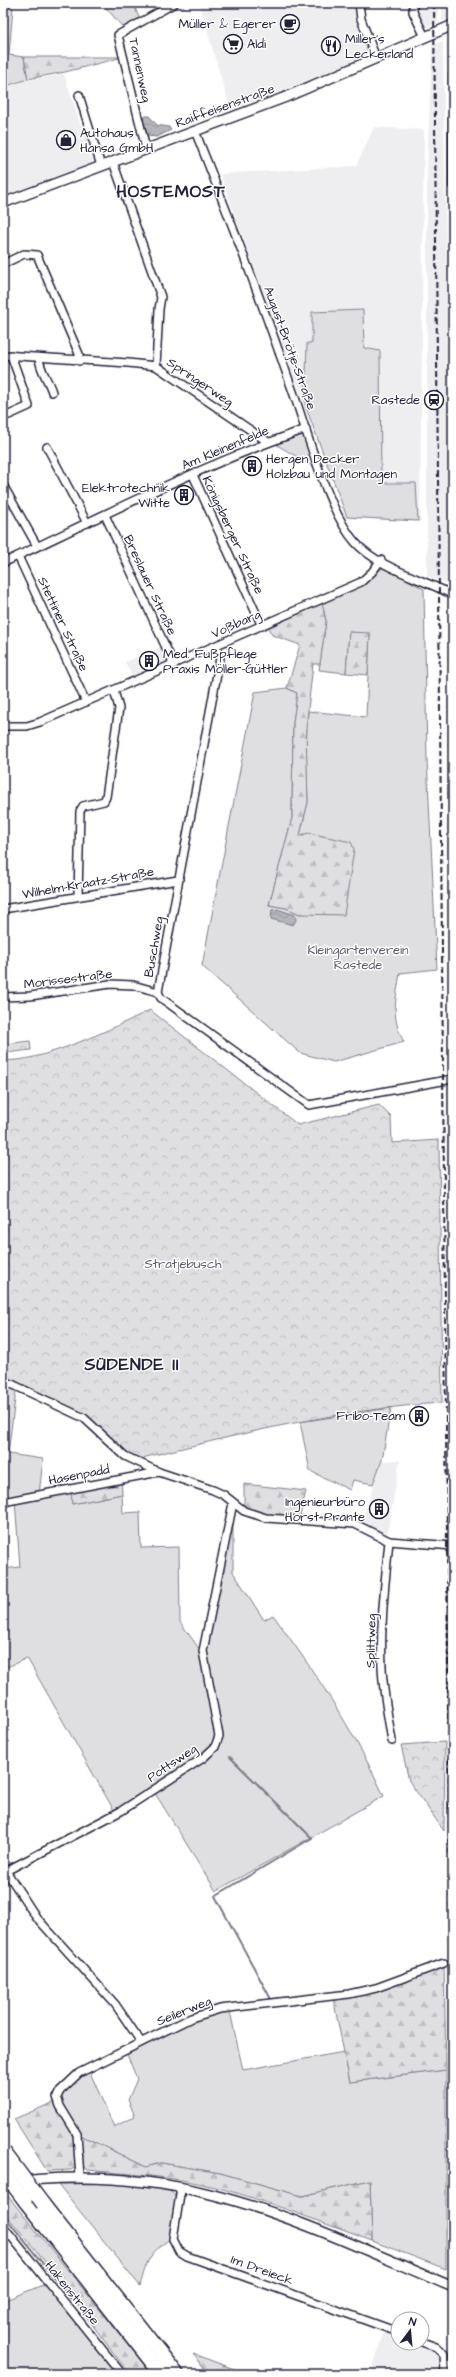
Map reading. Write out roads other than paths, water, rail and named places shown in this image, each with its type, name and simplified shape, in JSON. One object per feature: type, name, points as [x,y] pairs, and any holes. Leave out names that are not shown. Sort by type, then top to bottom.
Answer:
[{"type":"highway","points":[[3,2152],[177,2374]]},
{"type":"highway","points":[[3,2172],[161,2374]]},
{"type":"street","name":"Tannenweg","points":[[146,149],[118,36],[175,3]]},
{"type":"street","points":[[359,3],[361,19],[376,58]]},
{"type":"street","points":[[413,3],[413,12],[426,37]]},
{"type":"street","name":"Raiffeisenstraße","points":[[3,203],[286,97],[426,37],[452,28]]},
{"type":"street","points":[[453,75],[453,186]]},
{"type":"street","points":[[79,95],[101,166]]},
{"type":"street","name":"August-Brötje-Straße","points":[[195,131],[269,322],[327,488],[344,528],[356,542],[381,560],[453,595]]},
{"type":"street","points":[[113,162],[161,297],[156,366]]},
{"type":"street","points":[[3,264],[24,254],[37,255],[79,354],[79,360]]},
{"type":"street","name":"Springerweg","points":[[3,354],[39,358],[128,362],[156,366],[268,442]]},
{"type":"street","points":[[9,415],[29,406],[11,355]]},
{"type":"street","points":[[39,358],[40,369],[48,381],[52,392]]},
{"type":"street","name":"Am Kleinenfelde","points":[[3,563],[193,475],[268,442],[306,428]]},
{"type":"street","points":[[47,447],[87,523]]},
{"type":"street","name":"Königsberger Straße","points":[[193,475],[262,626]]},
{"type":"street","points":[[3,485],[37,546]]},
{"type":"street","name":"Breslauer Straße","points":[[105,515],[174,665]]},
{"type":"street","name":"Stettiner Straße","points":[[18,556],[86,702]]},
{"type":"street","name":"Voßbarg","points":[[3,726],[27,726],[40,722],[216,647],[361,582],[372,572],[381,560]]},
{"type":"street","name":"Buschweg","points":[[216,647],[220,658],[158,992],[161,998],[309,1105],[453,1078]]},
{"type":"street","points":[[78,896],[80,811],[83,806],[104,801],[106,797],[118,708],[114,691]]},
{"type":"street","name":"Wilhelm-Kraatz-Straße","points":[[3,909],[178,880]]},
{"type":"street","name":"Morissestraße","points":[[3,997],[30,996],[110,984],[133,985],[158,992]]},
{"type":"street","points":[[3,1380],[84,1418],[125,1456],[159,1472],[213,1490],[244,1511],[266,1518],[355,1524],[389,1542],[453,1546]]},
{"type":"street","name":"Hasenpadd","points":[[3,1502],[159,1472]]},
{"type":"street","name":"Pottsweg","points":[[141,2042],[115,2004],[36,1918],[5,1872],[121,1811],[203,1758],[215,1746],[218,1736],[203,1646],[233,1503]]},
{"type":"street","name":"Splittweg","points":[[389,1542],[383,1606],[382,1666],[383,1692],[392,1740]]},
{"type":"street","name":"Seilerweg","points":[[80,2177],[77,2134],[60,2106],[58,2093],[79,2073],[191,2018],[220,2009],[349,1994],[376,1988],[444,1963]]},
{"type":"street","points":[[3,2183],[37,2179],[80,2177],[129,2180],[181,2188],[263,2210],[453,2287]]},
{"type":"street","name":"Im Dreieck","points":[[181,2188],[173,2239],[179,2251],[187,2256],[390,2329]]},
{"type":"street","name":"Hakenstraße","points":[[3,2226],[122,2374]]},
{"type":"street","points":[[430,2345],[436,2347],[444,2354],[445,2374]]},
{"type":"water","points":[[149,116],[157,125],[169,127],[171,130],[157,137],[146,136],[142,118]]},
{"type":"water","points":[[277,909],[295,915],[296,920],[293,925],[271,919],[272,910]]},
{"type":"waterway","points":[[230,1757],[312,1838],[215,1896],[272,2001]]},
{"type":"waterway","points":[[3,2214],[72,2300]]},
{"type":"railway","points":[[434,3],[453,2255]]},
{"type":"place","name":"Müller & Egerer","points":[[290,24]]},
{"type":"place","name":"Aldi","points":[[233,44]]},
{"type":"place","name":"Miller's Leckerland","points":[[331,46]]},
{"type":"place","name":"Autohaus Hansa GmbH","points":[[66,140]]},
{"type":"place","name":"Rastede","points":[[434,400]]},
{"type":"place","name":"Hergen Decker Holzbau und Montagen","points":[[252,466]]},
{"type":"place","name":"Elektrotechnik Witte","points":[[184,495]]},
{"type":"place","name":"Med. Fußpflege Praxis Möller-Güttler","points":[[149,661]]},
{"type":"place","name":"Fribo-Team","points":[[419,1416]]},
{"type":"place","name":"Ingenieurbüro Horst Prante","points":[[379,1509]]},
{"type":"district","name":"HOSTEMOST","points":[[171,192]]},
{"type":"district","name":"SÜDENDE II","points":[[132,1365]]},
{"type":"park label","name":"Kleingartenverein Rastede","points":[[358,958]]},
{"type":"park label","name":"Stratjebusch","points":[[183,1264]]}]
